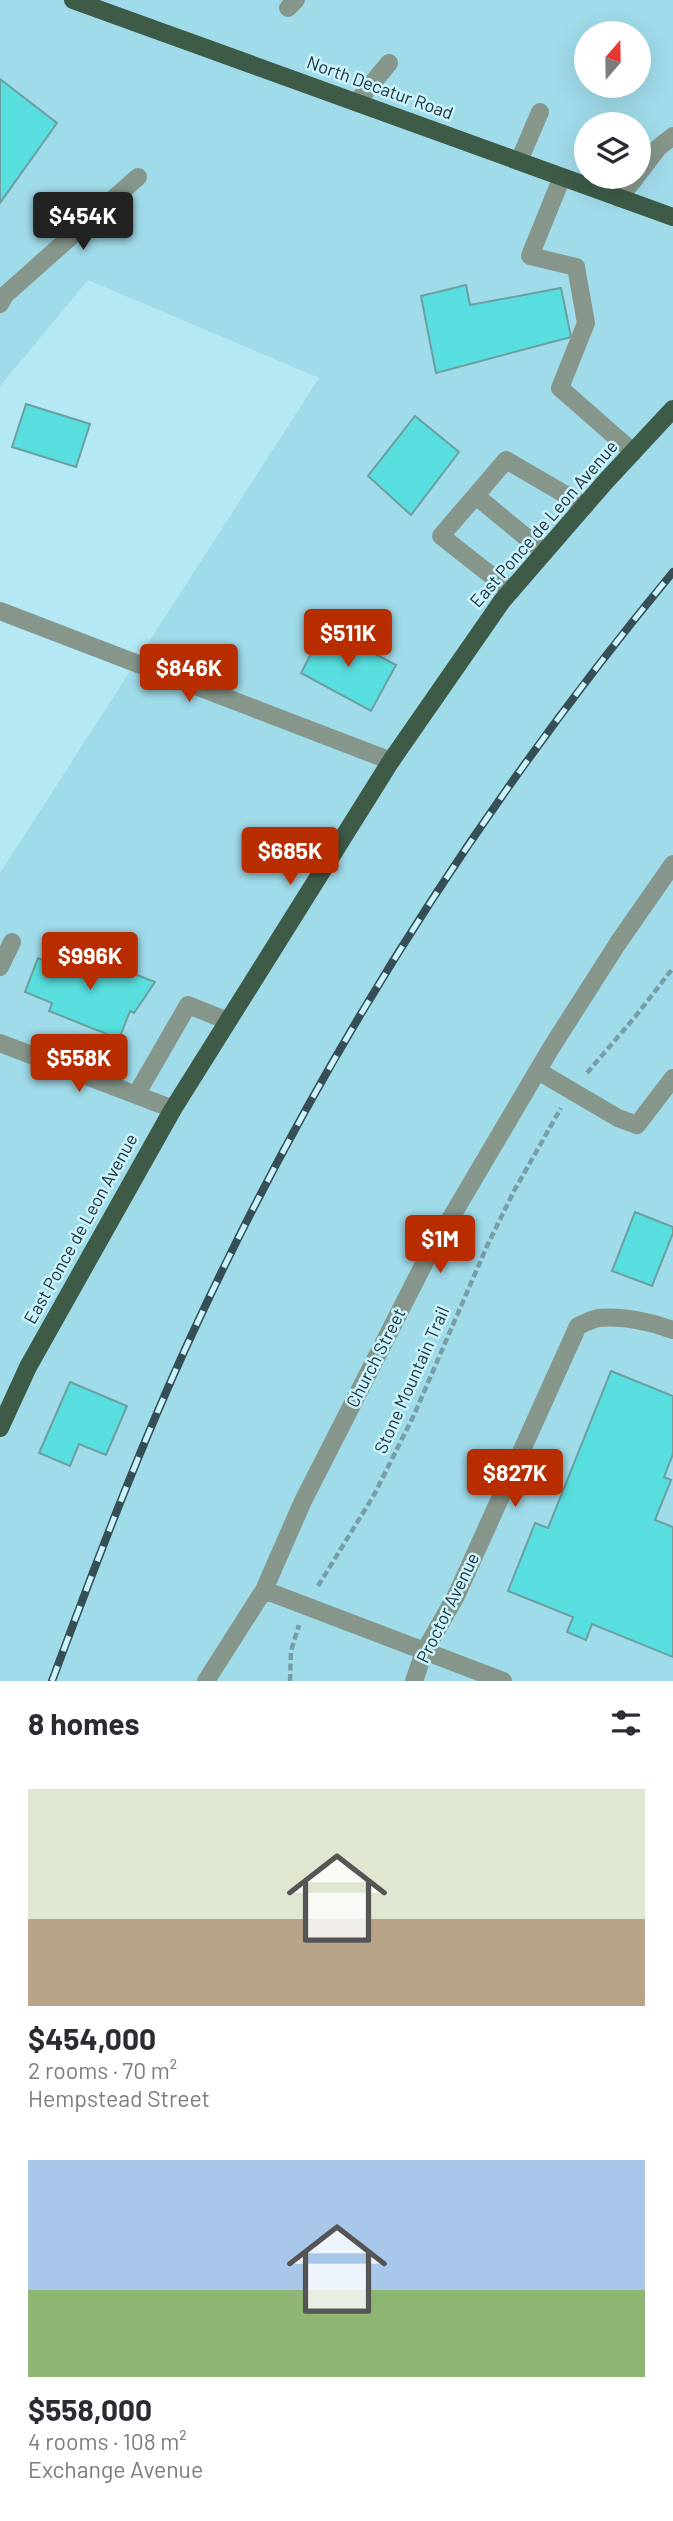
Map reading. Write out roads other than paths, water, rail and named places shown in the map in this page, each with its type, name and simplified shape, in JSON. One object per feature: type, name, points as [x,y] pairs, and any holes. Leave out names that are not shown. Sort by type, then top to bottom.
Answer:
[{"type":"main road","name":"North Decatur Road","points":[[73,0],[673,217]]},
{"type":"main road","name":"East Ponce de Leon Avenue","points":[[0,1428],[28,1367],[173,1110],[391,761],[511,591],[673,409]]},
{"type":"street","points":[[357,102],[389,63]]},
{"type":"street","points":[[519,161],[540,112]]},
{"type":"street","points":[[651,157],[673,136]]},
{"type":"street","points":[[0,304],[5,295],[138,177]]},
{"type":"street","points":[[562,177],[530,256],[576,267],[586,323],[560,388],[633,452]]},
{"type":"street","points":[[620,198],[627,189]]},
{"type":"street","points":[[511,591],[441,536],[506,460],[585,506]]},
{"type":"street","points":[[476,496],[544,552]]},
{"type":"street","points":[[0,611],[391,761]]},
{"type":"street","name":"Church Street","points":[[206,1681],[264,1590],[303,1501],[426,1260],[538,1071],[618,943],[673,864]]},
{"type":"street","points":[[0,967],[12,942]]},
{"type":"street","points":[[135,1095],[188,1005],[228,1020]]},
{"type":"street","points":[[1,1043],[173,1110]]},
{"type":"street","points":[[538,1071],[618,1118],[637,1125],[673,1078]]},
{"type":"street","name":"Proctor Avenue","points":[[414,1681],[424,1652],[456,1596],[578,1326],[597,1318],[622,1319],[673,1330]]},
{"type":"street","points":[[264,1590],[503,1681]]},
{"type":"railway","points":[[52,1681],[174,1373],[243,1229],[295,1129],[409,936],[471,842],[535,750],[673,572]]}]
